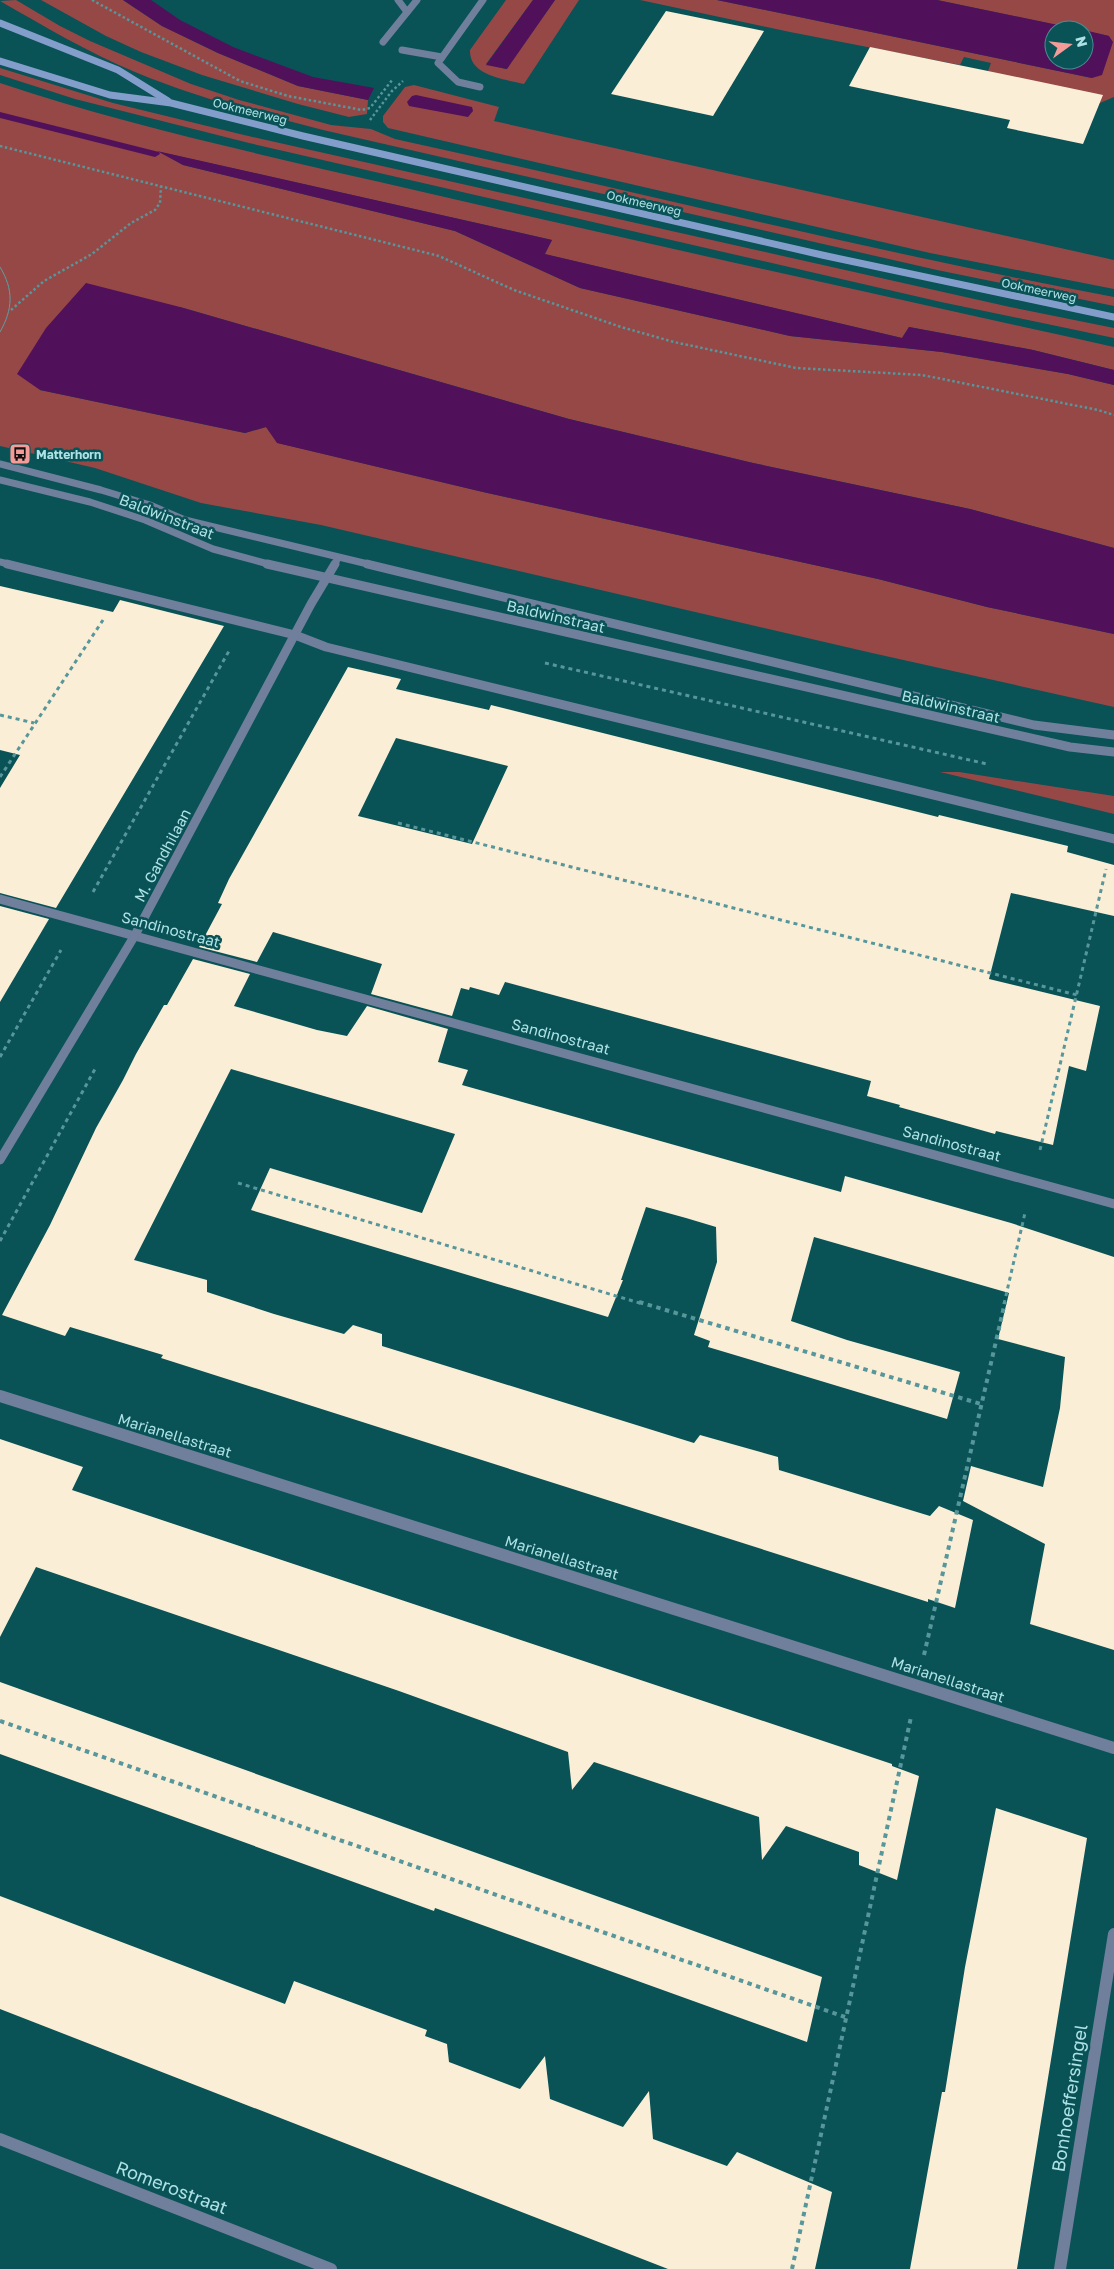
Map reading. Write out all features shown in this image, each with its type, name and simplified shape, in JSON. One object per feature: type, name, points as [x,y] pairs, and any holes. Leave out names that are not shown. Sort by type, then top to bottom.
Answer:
[{"type":"main road","name":"Ookmeerweg","points":[[0,23],[118,70],[171,103]]},
{"type":"main road","name":"Ookmeerweg","points":[[0,61],[110,95],[171,103],[303,136],[822,255],[1114,317]]},
{"type":"street","points":[[398,0],[407,12]]},
{"type":"street","points":[[383,42],[417,0]]},
{"type":"street","points":[[480,88],[458,82],[438,63],[483,0]]},
{"type":"street","points":[[402,50],[442,57]]},
{"type":"street","name":"Baldwinstraat","points":[[0,464],[101,490],[150,505],[184,520],[338,558],[1034,725],[1114,735]]},
{"type":"street","name":"Baldwinstraat","points":[[0,480],[90,502],[145,520],[213,549],[326,578],[1070,747],[1114,752]]},
{"type":"street","name":"M. Gandhilaan","points":[[0,1160],[135,935],[338,558]]},
{"type":"street","points":[[0,562],[296,635],[326,647],[1113,839]]},
{"type":"street","name":"Sandinostraat","points":[[0,899],[1114,1204]]},
{"type":"street","name":"Marianellastraat","points":[[0,1396],[1114,1748]]},
{"type":"street","name":"Bonhoeffersingel","points":[[1060,2269],[1114,1934]]},
{"type":"street","name":"Romerostraat","points":[[0,2139],[331,2269]]},
{"type":"path","points":[[92,0],[240,81],[288,96],[362,110]]},
{"type":"path","points":[[367,125],[392,91],[403,81],[443,67]]},
{"type":"path","points":[[0,146],[438,256],[514,290],[622,328],[674,342],[796,368],[922,375],[998,389],[1114,415]]},
{"type":"path","points":[[11,310],[44,281],[92,254],[131,223],[155,210],[160,203],[161,186]]},
{"type":"path","points":[[0,777],[122,592]]},
{"type":"path","points":[[0,1057],[245,623]]},
{"type":"path","points":[[0,715],[34,724]]},
{"type":"path","points":[[398,823],[1077,995]]},
{"type":"path","points":[[792,2269],[845,2017],[981,1404],[1113,839]]},
{"type":"path","points":[[238,1183],[981,1404]]},
{"type":"path","points":[[0,1721],[845,2017]]},
{"type":"shaded area","points":[[16,0],[90,41],[191,84],[239,100],[331,125],[371,129],[395,139],[844,241],[1114,297],[1114,306],[937,270],[323,130],[252,111],[158,81],[117,64],[0,1]]},
{"type":"shaded area","points":[[41,0],[123,0],[162,26],[218,53],[298,86],[368,100],[367,114],[349,117],[298,104],[202,75],[141,52],[106,36]]},
{"type":"shaded area","points":[[123,0],[151,0],[180,20],[233,47],[313,77],[374,88],[368,100],[298,86],[218,53],[162,26]]},
{"type":"shaded area","points":[[506,0],[533,0],[486,64],[506,69],[555,0],[579,0],[524,84],[489,75],[475,66],[471,59],[470,50]]},
{"type":"shaded area","points":[[533,0],[555,0],[507,69],[486,65]]},
{"type":"shaded area","points":[[640,0],[717,0],[1044,68],[1044,70],[1054,70],[1092,78],[1109,36],[1094,33],[1094,20],[1044,20],[1044,22],[937,0],[1114,0],[1114,97],[1100,103],[988,71],[991,63],[964,57],[960,65],[790,32]]},
{"type":"shaded area","points":[[717,0],[937,0],[1044,22],[1044,68]]},
{"type":"shaded area","points":[[1094,32],[1109,36],[1113,42],[1102,75],[1092,78],[1054,70],[1094,70]]},
{"type":"shaded area","points":[[0,68],[113,103],[244,135],[1010,307],[1114,328],[1114,338],[941,302],[249,143],[75,99],[0,75]]},
{"type":"shaded area","points":[[0,83],[104,115],[264,155],[1114,347],[1114,370],[1033,350],[909,327],[902,338],[544,254],[552,240],[160,152],[183,165],[455,231],[580,288],[790,336],[942,352],[1068,374],[1114,385],[1114,548],[970,509],[753,463],[569,419],[180,307],[40,390],[245,433],[266,427],[278,443],[483,492],[878,579],[987,607],[1114,634],[1114,707],[872,653],[321,525],[201,503],[95,468],[0,446]]},
{"type":"shaded area","points":[[414,85],[499,107],[494,121],[1114,260],[1114,289],[930,253],[388,128],[383,122],[383,116],[405,87]]},
{"type":"shaded area","points":[[416,95],[472,107],[473,111],[468,117],[409,106],[407,102],[412,96]]},
{"type":"shaded area","points":[[157,151],[552,240],[545,254],[902,338],[909,327],[1033,350],[1114,370],[1114,385],[1068,374],[942,352],[790,336],[580,288],[455,231],[183,165]]},
{"type":"shaded area","points":[[86,283],[180,307],[569,419],[753,463],[970,509],[1114,548],[1114,634],[987,607],[878,579],[483,492],[277,443],[266,427],[245,433],[40,390],[17,374],[46,328]]},
{"type":"shaded area","points":[[940,772],[959,772],[1114,796],[1114,814]]},
{"type":"building","points":[[666,11],[764,31],[713,116],[611,94]]},
{"type":"building","points":[[870,47],[1103,95],[1083,144],[1007,128],[1010,120],[849,86]]},
{"type":"building","points":[[0,586],[113,612],[120,600],[224,626],[56,908],[0,893],[0,788],[20,755],[0,750]]},
{"type":"building","points":[[348,667],[401,679],[396,689],[489,710],[491,705],[938,817],[939,815],[1068,846],[1067,852],[1114,865],[1114,916],[1011,893],[989,979],[1100,1006],[1086,1071],[1069,1066],[1053,1145],[996,1131],[995,1134],[867,1096],[871,1081],[505,982],[499,995],[470,987],[469,990],[461,988],[452,1016],[371,994],[382,964],[273,932],[257,962],[199,947],[222,904],[218,903],[229,879]],"holes":[[[396,738],[508,766],[472,844],[358,816]]]},
{"type":"building","points":[[0,906],[49,919],[0,1002]]},
{"type":"building","points":[[193,959],[250,974],[234,1006],[317,1030],[347,1036],[367,1006],[448,1029],[438,1062],[468,1070],[462,1085],[841,1192],[845,1176],[1011,1223],[1114,1257],[1114,1650],[1030,1624],[1045,1544],[963,1501],[971,1466],[1043,1487],[1060,1408],[1065,1357],[998,1339],[1009,1293],[814,1237],[791,1321],[847,1340],[960,1372],[947,1419],[708,1347],[710,1341],[694,1335],[717,1262],[716,1227],[646,1207],[621,1280],[623,1280],[608,1317],[251,1210],[270,1168],[422,1213],[455,1134],[231,1069],[134,1260],[207,1280],[207,1292],[274,1314],[344,1334],[353,1325],[382,1334],[382,1346],[694,1443],[700,1435],[778,1457],[779,1470],[930,1516],[939,1506],[973,1520],[955,1608],[928,1599],[928,1602],[161,1358],[163,1355],[70,1327],[65,1336],[2,1315],[50,1225],[96,1128],[164,1005],[167,1005]]},
{"type":"building","points":[[0,1439],[83,1467],[72,1490],[892,1764],[892,1766],[919,1776],[897,1880],[859,1865],[859,1852],[786,1826],[762,1860],[759,1817],[594,1762],[572,1790],[568,1752],[399,1691],[36,1567],[0,1637]]},
{"type":"building","points":[[0,1682],[822,1977],[807,2042],[435,1908],[434,1911],[0,1754]]},
{"type":"building","points":[[996,1808],[1087,1838],[1017,2269],[910,2269],[942,2092],[945,2092],[965,1967]]},
{"type":"building","points":[[0,1896],[285,2004],[294,1981],[427,2030],[425,2036],[447,2044],[449,2062],[520,2089],[545,2056],[550,2099],[623,2127],[649,2091],[653,2139],[727,2166],[737,2152],[832,2192],[815,2269],[668,2269],[0,2009]]},
{"type":"waterway","points":[[0,115],[155,154]]},
{"type":"tram line","points":[[0,267],[5,275],[10,292],[9,307],[0,332]]},
{"type":"place","name":"Matterhorn","points":[[20,454]]}]
